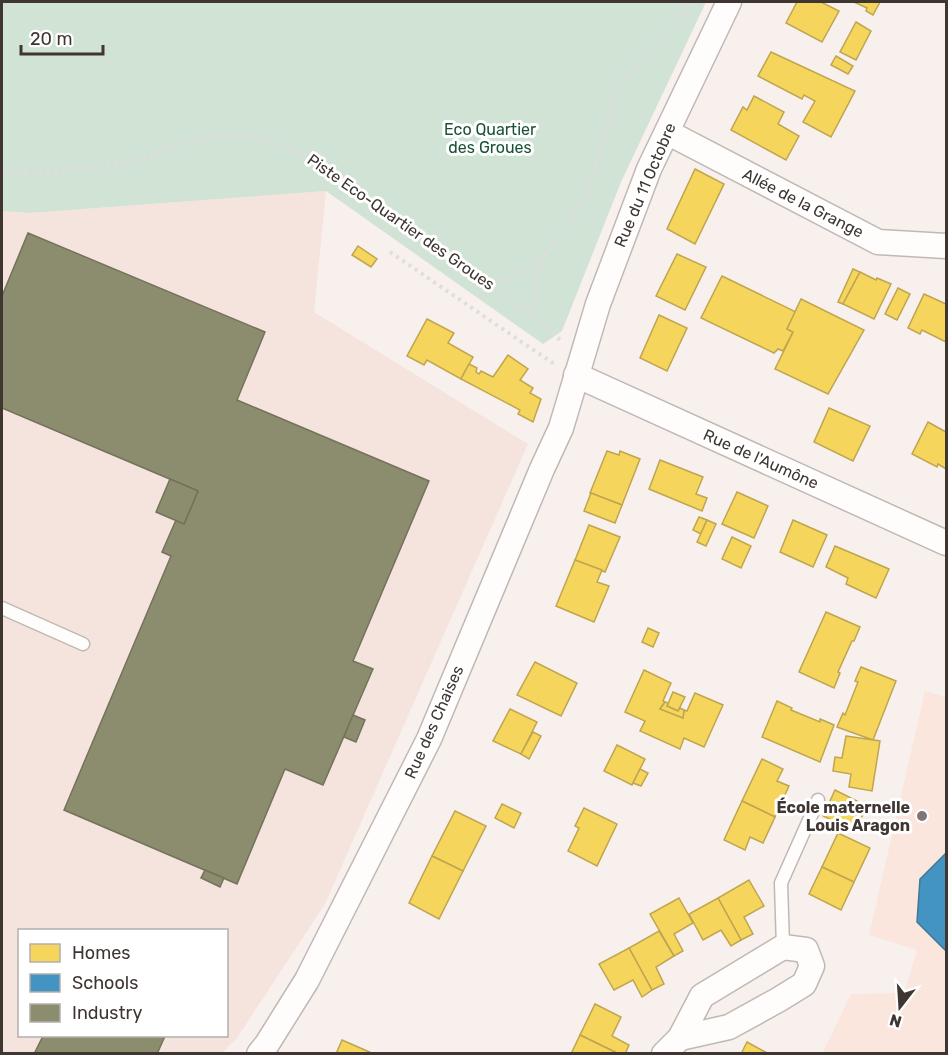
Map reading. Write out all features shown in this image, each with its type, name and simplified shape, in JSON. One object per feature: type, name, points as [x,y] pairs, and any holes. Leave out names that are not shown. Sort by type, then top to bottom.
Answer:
[{"type":"street","name":"Rue du 11 Octobre","points":[[576,375],[598,304],[649,170],[729,2]]},
{"type":"street","name":"Allée de la Grange","points":[[667,132],[878,242],[946,246]]},
{"type":"street","name":"Rue de l'Aumône","points":[[576,375],[946,543]]},
{"type":"street","name":"Rue des Chaises","points":[[259,1053],[307,981],[429,739],[561,428],[576,375]]},
{"type":"street","points":[[783,946],[806,950],[812,966],[804,984],[729,1027],[672,1046],[702,996],[783,946]]},
{"type":"lane","points":[[2,608],[83,645]]},
{"type":"lane","points":[[783,946],[781,883],[818,800]]},
{"type":"path","points":[[532,315],[541,261],[586,198],[619,84],[684,15],[690,2]]},
{"type":"path","name":"Piste Eco-Quartier des Groues","points":[[2,173],[74,170],[134,160],[186,143],[215,137],[254,137],[296,149],[326,166],[494,286],[540,320],[562,342]]},
{"type":"path","points":[[390,252],[556,366],[576,375]]},
{"type":"path","points":[[494,286],[541,261]]},
{"type":"shaded area","points":[[326,191],[314,312],[528,444],[325,904],[237,1038],[222,1053],[2,1053],[2,211],[29,213]]},
{"type":"shaded area","name":"École maternelle Louis Aragon","points":[[925,691],[946,697],[946,1053],[822,1054],[851,994],[904,993],[917,950],[869,935]]},
{"type":"green space","name":"Eco Quartier des Groues","points":[[2,2],[706,2],[621,182],[562,331],[543,344],[326,191],[29,213],[2,211]]},
{"type":"building: Homes","points":[[797,2],[821,2],[839,11],[822,42],[786,23]]},
{"type":"building: Homes","points":[[854,2],[880,2],[873,15],[866,11],[867,8]]},
{"type":"building: Homes","points":[[856,22],[871,31],[856,60],[840,52]]},
{"type":"building: Homes","points":[[771,52],[855,91],[831,137],[803,122],[815,101],[804,95],[802,99],[758,76]]},
{"type":"building: Homes","points":[[836,56],[853,66],[848,74],[831,65]]},
{"type":"building: Homes","points":[[754,96],[784,112],[778,124],[799,136],[786,160],[731,130],[743,107],[747,110]]},
{"type":"building: Homes","points":[[695,169],[724,184],[695,244],[667,229]]},
{"type":"building: Homes","points":[[358,246],[377,259],[371,267],[352,255]]},
{"type":"building: Homes","points":[[677,254],[706,267],[685,310],[656,296]]},
{"type":"building: Homes","points":[[853,269],[860,272],[843,304],[838,302]]},
{"type":"building: Homes","points":[[860,272],[891,284],[874,319],[843,304]]},
{"type":"building: Homes","points":[[722,276],[796,312],[787,329],[793,332],[783,351],[778,349],[774,353],[701,318]]},
{"type":"building: Homes","points":[[898,288],[910,294],[897,320],[885,314]]},
{"type":"building: Homes","points":[[924,294],[946,304],[946,342],[922,330],[920,334],[908,328]]},
{"type":"building: Homes","points":[[801,299],[864,330],[828,394],[775,369],[793,332],[787,329]]},
{"type":"building: Homes","points":[[659,315],[687,328],[667,371],[640,358]]},
{"type":"building: Homes","points":[[427,319],[454,333],[448,343],[473,357],[461,379],[427,360],[424,365],[407,356]]},
{"type":"building: Homes","points":[[508,355],[528,369],[520,380],[533,388],[530,393],[541,399],[533,422],[518,414],[520,410],[461,379],[469,364],[477,368],[476,372],[479,374],[481,371],[493,377]]},
{"type":"building: Homes","points":[[829,408],[870,426],[853,461],[814,442]]},
{"type":"building: Homes","points":[[928,422],[946,432],[946,469],[938,464],[937,467],[912,454]]},
{"type":"building: Homes","points":[[607,451],[619,455],[620,451],[640,459],[622,505],[590,493]]},
{"type":"building: Homes","points":[[660,460],[703,477],[696,494],[707,498],[702,511],[649,489]]},
{"type":"building: Homes","points":[[737,492],[768,506],[754,538],[722,524]]},
{"type":"building: Homes","points":[[591,493],[622,505],[615,523],[584,511]]},
{"type":"building: Homes","points":[[699,517],[707,520],[701,534],[693,530]]},
{"type":"building: Homes","points":[[707,520],[716,524],[706,546],[697,542]]},
{"type":"building: Homes","points":[[793,520],[827,535],[813,567],[780,552]]},
{"type":"building: Homes","points":[[589,525],[620,537],[605,572],[575,560]]},
{"type":"building: Homes","points":[[732,537],[751,546],[741,568],[722,559]]},
{"type":"building: Homes","points":[[835,546],[889,569],[876,598],[846,584],[848,578],[826,567]]},
{"type":"building: Homes","points":[[575,560],[602,570],[597,582],[609,586],[594,622],[556,606]]},
{"type":"building: Homes","points":[[826,612],[860,627],[838,672],[840,673],[834,688],[799,672]]},
{"type":"building: Homes","points":[[648,628],[659,633],[653,647],[642,642]]},
{"type":"building: Homes","points":[[535,662],[577,683],[561,716],[517,695]]},
{"type":"building: Homes","points":[[861,667],[896,681],[873,740],[837,727],[843,713],[845,715],[858,682],[855,681]]},
{"type":"building: Homes","points":[[644,670],[671,683],[663,701],[665,702],[660,709],[683,718],[684,710],[687,711],[695,693],[723,705],[704,747],[684,738],[680,749],[640,731],[645,721],[625,712]]},
{"type":"building: Homes","points":[[673,692],[685,697],[678,711],[667,706]]},
{"type":"building: Homes","points":[[777,701],[792,708],[791,710],[834,725],[820,762],[762,737]]},
{"type":"building: Homes","points":[[665,702],[668,703],[667,706],[678,711],[680,708],[684,710],[683,718],[660,709]]},
{"type":"building: Homes","points":[[510,709],[537,722],[521,754],[493,741]]},
{"type":"building: Homes","points":[[533,732],[541,736],[529,759],[521,754]]},
{"type":"building: Homes","points":[[846,736],[880,741],[872,791],[849,787],[851,774],[833,771],[835,757],[842,758]]},
{"type":"building: Homes","points":[[617,745],[645,759],[632,785],[604,771]]},
{"type":"building: Homes","points":[[762,759],[783,769],[777,781],[789,786],[775,817],[742,801]]},
{"type":"building: Homes","points":[[640,769],[648,773],[641,786],[633,783]]},
{"type":"building: Homes","points":[[835,790],[867,806],[855,831],[823,816]]},
{"type":"building: Homes","points":[[742,801],[775,817],[763,843],[750,837],[745,850],[724,840]]},
{"type":"building: Homes","points":[[502,804],[521,813],[514,828],[495,818]]},
{"type":"building: Homes","points":[[584,808],[617,824],[597,866],[568,851],[579,828],[575,826]]},
{"type":"building: Homes","points":[[455,811],[486,826],[463,871],[432,856]]},
{"type":"building: Homes","points":[[838,833],[870,848],[854,882],[822,867]]},
{"type":"building: Homes","points":[[432,856],[463,871],[439,919],[409,903]]},
{"type":"building: Homes","points":[[822,867],[854,882],[841,910],[809,894]]},
{"type":"building: Homes","points":[[749,880],[764,906],[744,917],[753,934],[741,940],[718,898]]},
{"type":"building: Homes","points":[[679,898],[693,923],[674,934],[683,951],[674,956],[650,914]]},
{"type":"building: Homes","points":[[718,898],[741,940],[731,946],[721,930],[703,940],[689,914]]},
{"type":"building: Homes","points":[[659,931],[674,956],[656,967],[664,984],[652,990],[629,948]]},
{"type":"building: Homes","points":[[629,948],[652,990],[642,997],[633,980],[614,990],[599,964]]},
{"type":"building: Homes","points":[[595,1004],[621,1017],[612,1036],[629,1045],[625,1054],[619,1054],[580,1035]]},
{"type":"building: Homes","points":[[580,1035],[619,1054],[571,1054]]},
{"type":"building: Homes","points":[[342,1040],[374,1054],[336,1054]]},
{"type":"building: Homes","points":[[747,1042],[769,1054],[741,1054]]},
{"type":"building: Schools","points":[[946,853],[946,951],[917,922],[920,879]]},
{"type":"building: Industry","points":[[28,233],[265,332],[237,400],[429,481],[353,661],[373,669],[323,785],[285,769],[237,884],[64,810],[171,556],[162,552],[176,520],[184,524],[198,491],[2,408],[2,296]]},
{"type":"building: Industry","points":[[170,479],[198,491],[184,524],[156,512]]},
{"type":"building: Industry","points":[[353,715],[365,720],[356,742],[344,737]]},
{"type":"building: Industry","points":[[205,870],[224,878],[220,887],[201,878]]},
{"type":"building: Industry","points":[[42,1037],[165,1037],[157,1054],[34,1054]]},
{"type":"place","name":"École maternelle Louis Aragon","points":[[922,816]]}]
